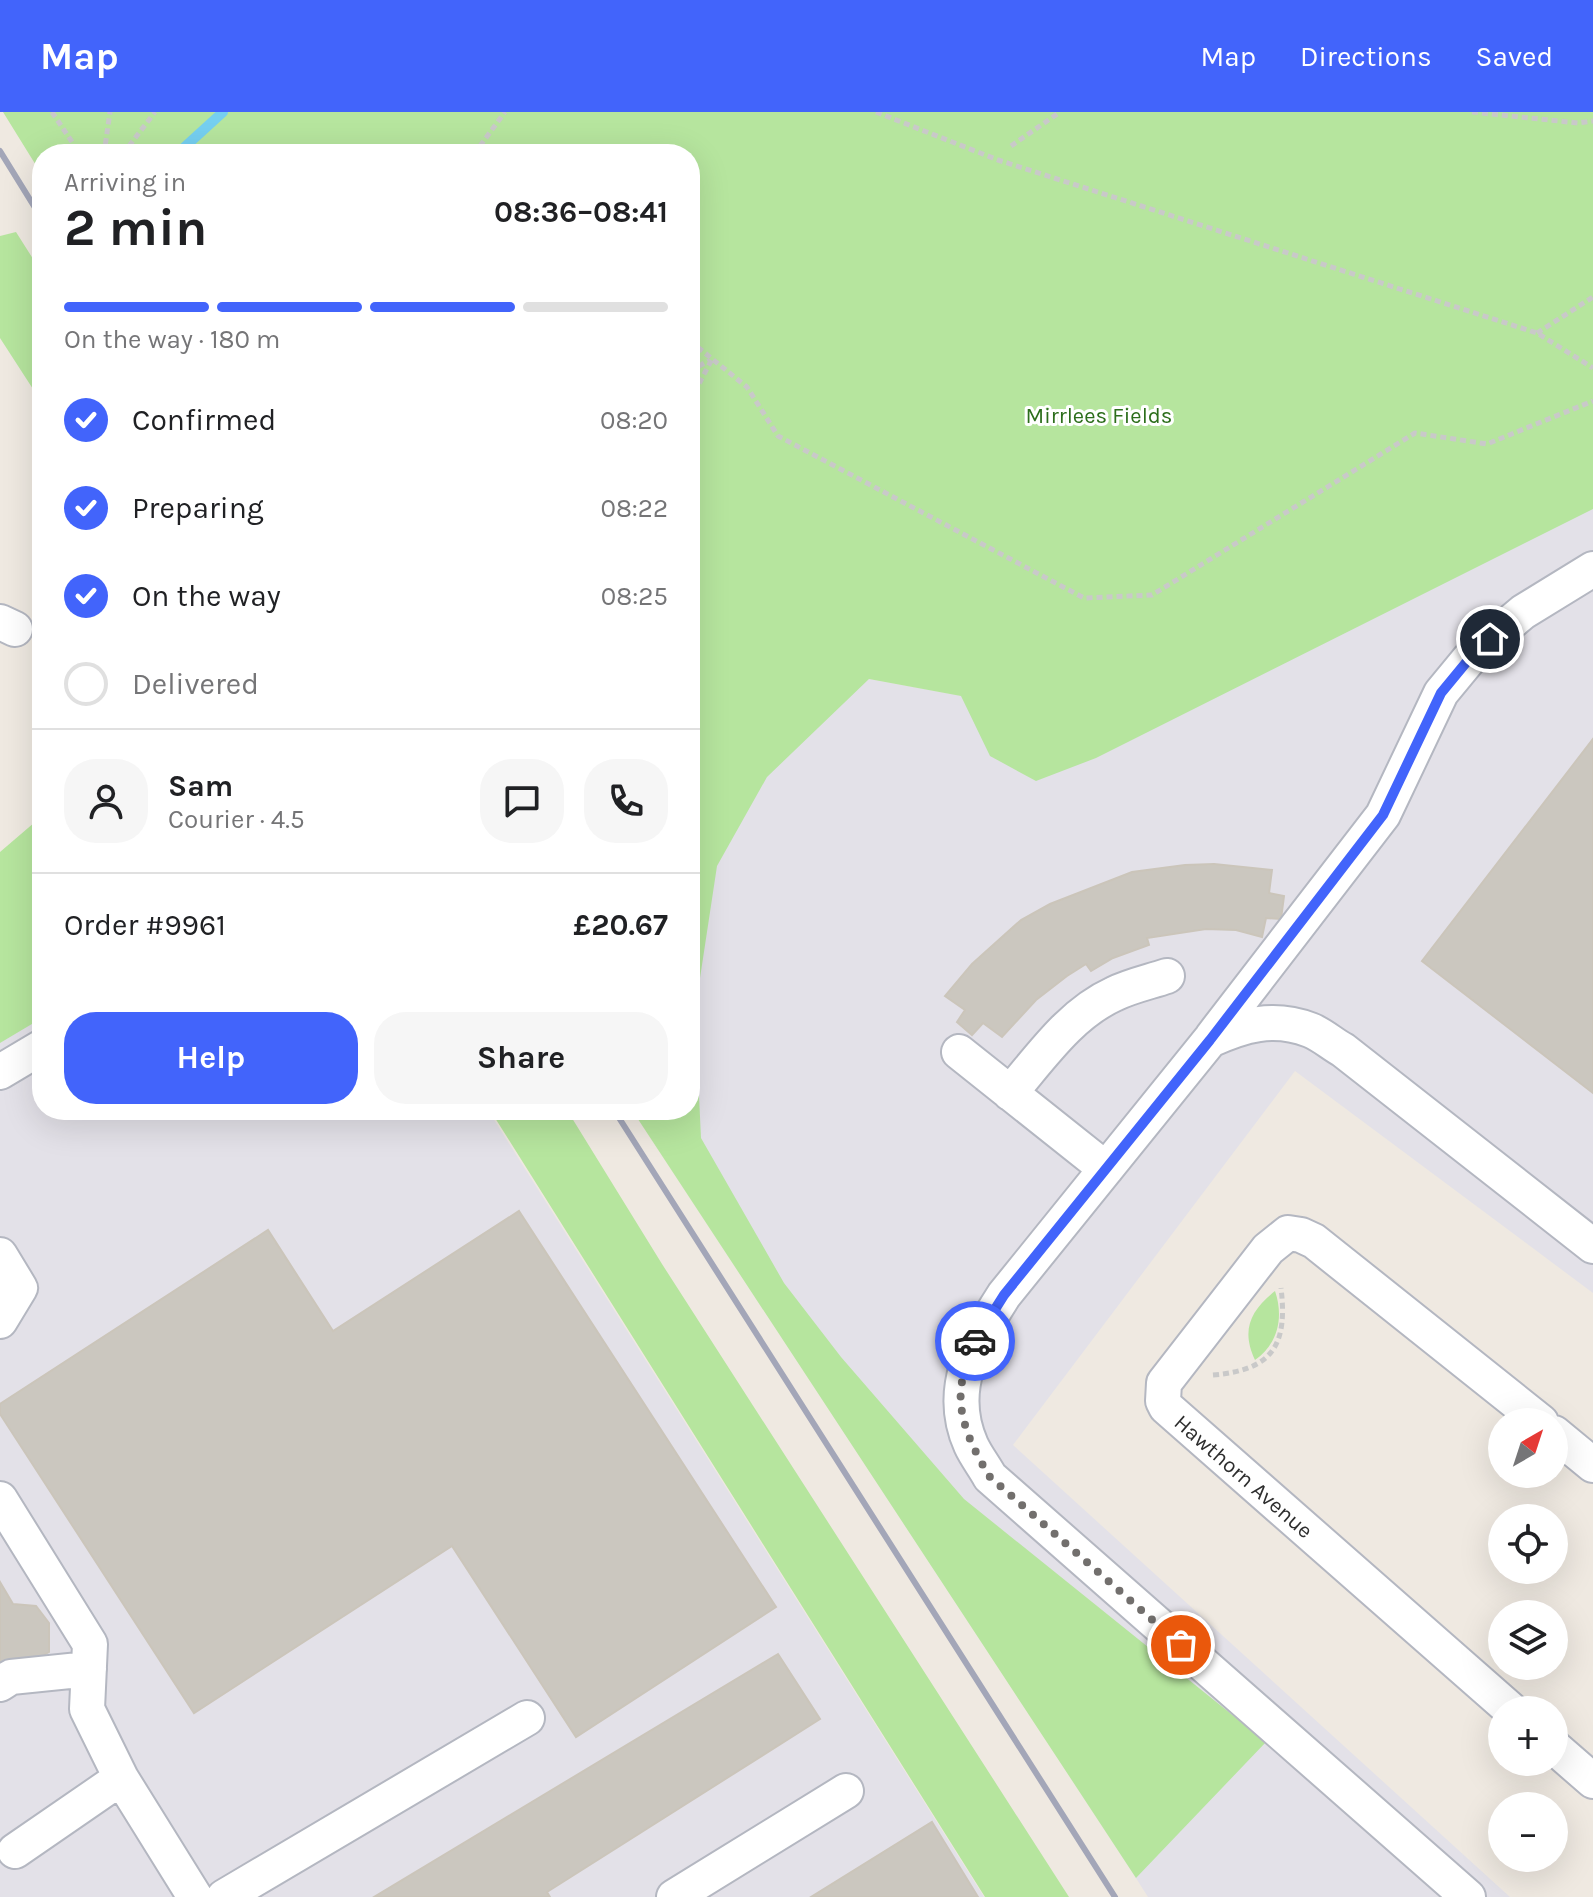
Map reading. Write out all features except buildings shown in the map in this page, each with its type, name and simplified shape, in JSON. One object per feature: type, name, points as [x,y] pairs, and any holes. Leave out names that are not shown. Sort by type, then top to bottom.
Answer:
[{"type":"street","points":[[1468,1897],[990,1477],[970,1444],[962,1410],[962,1379],[976,1339],[1004,1295],[1210,1040],[1383,815],[1441,693],[1474,653],[1523,612],[1593,569]]},
{"type":"street","points":[[1010,1093],[1063,1030],[1090,1009],[1112,994],[1167,976]]},
{"type":"street","points":[[1210,1040],[1243,1025],[1275,1023],[1310,1030],[1343,1050],[1593,1246]]},
{"type":"street","points":[[959,1052],[1106,1169]]},
{"type":"street","points":[[0,1072],[32,1053]]},
{"type":"street","points":[[1268,1249],[1288,1233],[1314,1241],[1523,1408]]},
{"type":"street","name":"Hawthorn Avenue","points":[[1268,1249],[1164,1383],[1163,1401],[1166,1407],[1495,1696]]},
{"type":"street","points":[[0,1255],[20,1288],[0,1321]]},
{"type":"street","points":[[1568,1444],[1593,1465]]},
{"type":"street","points":[[0,1499],[90,1644],[87,1709],[121,1778],[195,1897]]},
{"type":"street","points":[[0,1684],[11,1677],[89,1669]]},
{"type":"street","points":[[224,1897],[527,1718]]},
{"type":"street","points":[[1568,1759],[1593,1781]]},
{"type":"street","points":[[15,1851],[121,1778]]},
{"type":"street","points":[[674,1897],[846,1791]]},
{"type":"path","points":[[52,112],[73,144]]},
{"type":"path","points":[[105,144],[110,112]]},
{"type":"path","points":[[131,144],[155,112]]},
{"type":"path","points":[[481,144],[505,112]]},
{"type":"path","points":[[876,112],[998,160],[1537,333],[1593,368]]},
{"type":"path","points":[[1011,146],[1060,112]]},
{"type":"path","points":[[1472,112],[1578,123],[1593,121]]},
{"type":"path","points":[[1537,333],[1593,297]]},
{"type":"path","points":[[700,349],[747,387],[778,436],[1084,598],[1152,595],[1415,433],[1487,444],[1593,401]]},
{"type":"path","points":[[700,366],[712,359]]},
{"type":"path","points":[[700,382],[712,359]]},
{"type":"path","points":[[1175,1368],[1203,1376],[1238,1373],[1264,1362],[1280,1341],[1285,1316],[1281,1284],[1268,1249]]},
{"type":"shaded area","points":[[1593,506],[1593,1293],[1295,1071],[1013,1445],[1510,1897],[1148,1897],[653,1120],[700,1120],[700,796],[869,679],[1144,729]]},
{"type":"shaded area","points":[[32,828],[32,1120],[494,1120],[984,1897],[0,1897],[0,855]]},
{"type":"green space","name":"Mirrlees Fields","points":[[3,112],[1593,112],[1593,509],[1096,758],[1036,781],[990,756],[961,696],[869,679],[767,777],[717,866],[700,978],[700,144],[32,144],[32,159]]},
{"type":"green space","points":[[16,232],[32,257],[32,388],[0,338],[0,236]]},
{"type":"green space","points":[[32,825],[32,1024],[0,1043],[0,852]]},
{"type":"green space","name":"Mirrlees Fields","points":[[700,1117],[701,1138],[784,1283],[841,1357],[964,1499],[1266,1742],[1136,1878],[639,1120],[700,1120]]},
{"type":"green space","points":[[496,1120],[573,1120],[662,1264],[1069,1897],[985,1897]]},
{"type":"green space","points":[[1275,1291],[1279,1310],[1277,1329],[1269,1346],[1255,1360],[1249,1339],[1250,1322],[1259,1306]]},
{"type":"waterway","points":[[188,144],[223,112]]},
{"type":"railway","points":[[0,151],[32,203]]},
{"type":"railway","points":[[620,1120],[1115,1897]]},
{"type":"way so far","points":[[975,1341],[962,1379],[962,1410],[970,1444],[990,1477],[1181,1645]]},
{"type":"route","points":[[975,1341],[1004,1295],[1210,1040],[1383,815],[1441,693],[1474,653],[1490,639]]}]
